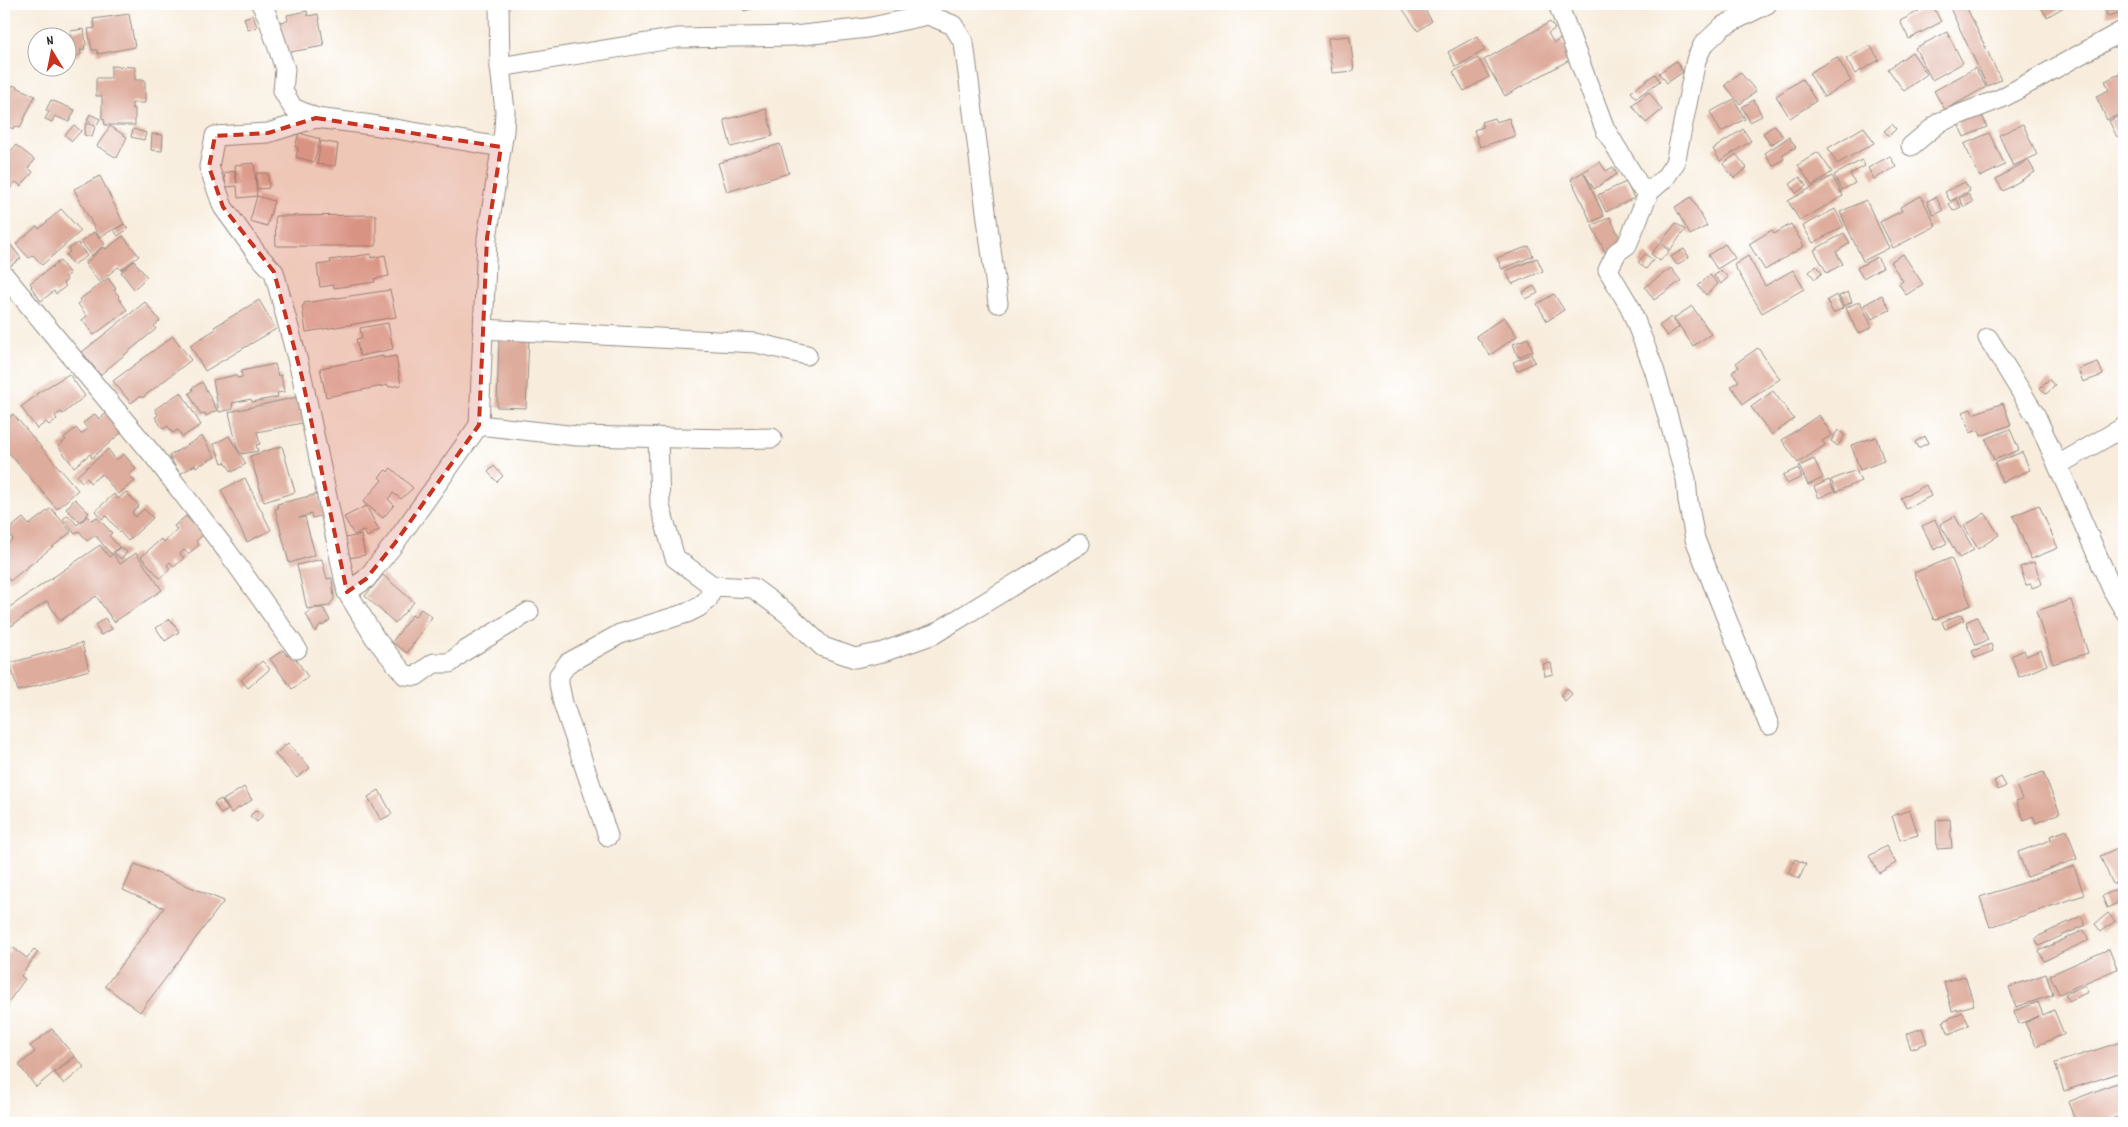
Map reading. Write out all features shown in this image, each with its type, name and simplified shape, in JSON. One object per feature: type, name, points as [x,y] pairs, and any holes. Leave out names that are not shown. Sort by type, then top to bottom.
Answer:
[{"type":"street","points":[[261,4],[267,15],[285,69],[283,91],[293,108],[316,118],[372,125],[501,147]]},
{"type":"street","points":[[347,592],[366,579],[395,543],[479,425],[486,238],[505,111],[500,68],[500,4]]},
{"type":"street","points":[[1558,4],[1605,130],[1639,185],[1650,192]]},
{"type":"street","points":[[1767,4],[1723,26],[1703,45],[1696,60],[1675,163],[1665,178],[1650,192],[1627,244],[1617,252],[1608,270],[1630,307],[1654,369],[1686,479],[1688,501],[1696,538],[1769,725]]},
{"type":"street","points":[[500,68],[677,38],[794,36],[867,28],[928,15],[954,25],[964,43],[998,304]]},
{"type":"street","points":[[1911,146],[1940,122],[2002,98],[2124,30]]},
{"type":"street","points":[[316,118],[268,133],[215,136],[209,167],[223,207],[257,254],[274,272],[302,377],[347,592],[375,638],[405,675],[416,676],[434,663],[450,663],[463,652],[529,612]]},
{"type":"street","points":[[4,275],[153,455],[227,551],[297,648]]},
{"type":"street","points":[[482,329],[756,343],[807,355]]},
{"type":"street","points":[[1988,338],[2036,416],[2113,591],[2124,610]]},
{"type":"street","points":[[479,425],[578,436],[772,438]]},
{"type":"street","points":[[2058,464],[2124,427]]},
{"type":"street","points":[[658,437],[660,506],[675,558],[713,586],[753,588],[788,614],[823,647],[855,658],[883,652],[934,634],[1080,544]]},
{"type":"street","points":[[608,836],[563,703],[559,675],[568,663],[620,634],[687,613],[700,607],[708,599],[713,586]]},
{"type":"highlighted area","points":[[316,118],[501,147],[487,238],[479,425],[395,543],[366,579],[347,592],[302,377],[274,272],[223,207],[209,167],[215,136],[268,133]]},
{"type":"building","points":[[743,4],[758,4],[759,7],[744,11]]},
{"type":"building","points":[[1408,4],[1421,4],[1432,21],[1418,31],[1402,8]]},
{"type":"building","points":[[1915,4],[1932,4],[1941,22],[1909,39],[1900,21],[1919,11]]},
{"type":"building","points":[[1948,4],[1970,4],[1966,6],[2001,80],[1987,86]]},
{"type":"building","points":[[2039,4],[2069,4],[2047,17]]},
{"type":"building","points":[[2104,4],[2121,4],[2123,12],[2107,16]]},
{"type":"building","points":[[307,11],[308,16],[318,14],[324,46],[285,53],[279,22],[288,21],[287,15]]},
{"type":"building","points":[[129,14],[135,47],[98,54],[97,50],[92,50],[88,29],[95,28],[93,19]]},
{"type":"building","points":[[253,15],[257,27],[248,30],[244,18]]},
{"type":"building","points":[[1550,22],[1555,29],[1548,33],[1554,43],[1560,39],[1571,59],[1505,96],[1484,60]]},
{"type":"building","points":[[84,29],[86,45],[84,46],[85,49],[80,50],[81,55],[78,55],[78,30]]},
{"type":"building","points":[[1947,32],[1963,63],[1932,80],[1915,48]]},
{"type":"building","points":[[1350,36],[1354,71],[1332,73],[1328,38]]},
{"type":"building","points":[[1477,36],[1485,50],[1456,67],[1448,52]]},
{"type":"building","points":[[1870,45],[1879,60],[1855,74],[1846,59]]},
{"type":"building","points":[[1912,52],[1927,74],[1904,91],[1888,69]]},
{"type":"building","points":[[1837,57],[1851,81],[1824,97],[1809,73]]},
{"type":"building","points":[[1478,58],[1489,77],[1464,91],[1453,72]]},
{"type":"building","points":[[1676,61],[1683,72],[1667,83],[1659,73]]},
{"type":"building","points":[[111,66],[135,67],[135,80],[145,80],[145,103],[132,103],[132,108],[135,109],[135,125],[105,125],[104,119],[102,119],[102,96],[96,96],[96,78],[111,78]]},
{"type":"building","points":[[1975,68],[1986,87],[1945,110],[1934,91]]},
{"type":"building","points":[[1740,72],[1756,91],[1740,104],[1725,85]]},
{"type":"building","points":[[2124,72],[2124,112],[2107,120],[2096,96],[2109,90],[2105,81]]},
{"type":"building","points":[[1655,74],[1660,81],[1636,98],[1631,92]]},
{"type":"building","points":[[1802,79],[1816,101],[1790,118],[1776,96]]},
{"type":"building","points":[[13,85],[35,96],[20,128],[14,126],[13,129],[4,124],[4,93],[5,90],[9,93]]},
{"type":"building","points":[[1649,92],[1662,110],[1646,123],[1632,105]]},
{"type":"building","points":[[1734,99],[1745,119],[1721,132],[1710,112]]},
{"type":"building","points":[[51,100],[75,110],[69,122],[55,116],[52,122],[45,119],[49,112],[46,110]]},
{"type":"building","points":[[1754,100],[1762,116],[1750,122],[1742,107]]},
{"type":"building","points":[[1977,103],[1987,127],[1964,137],[1953,113]]},
{"type":"building","points":[[766,109],[773,136],[731,147],[724,120]]},
{"type":"building","points":[[90,114],[100,119],[97,125],[87,121]]},
{"type":"building","points":[[2124,114],[2124,134],[2117,137],[2109,121]]},
{"type":"building","points":[[1494,118],[1496,122],[1509,118],[1515,136],[1480,147],[1474,130],[1483,127],[1481,122]]},
{"type":"building","points":[[86,123],[95,126],[92,137],[84,135]]},
{"type":"building","points":[[1892,124],[1896,129],[1889,136],[1884,131]]},
{"type":"building","points":[[2023,124],[2037,155],[2013,166],[1999,135]]},
{"type":"building","points":[[74,125],[81,131],[72,141],[65,135]]},
{"type":"building","points":[[1775,125],[1783,137],[1770,145],[1763,133]]},
{"type":"building","points":[[110,126],[127,137],[117,158],[97,146]]},
{"type":"building","points":[[1864,127],[1874,143],[1837,164],[1828,148]]},
{"type":"building","points":[[133,129],[146,133],[144,140],[131,137]]},
{"type":"building","points":[[1743,129],[1751,141],[1720,161],[1713,149]]},
{"type":"building","points":[[299,133],[320,139],[314,162],[296,157],[298,148],[295,147]]},
{"type":"building","points":[[1989,133],[2005,165],[1980,177],[1964,144]]},
{"type":"building","points":[[152,134],[163,135],[162,151],[151,150]]},
{"type":"building","points":[[1789,137],[1796,147],[1782,155],[1784,159],[1773,166],[1765,153]]},
{"type":"building","points":[[321,141],[338,144],[335,166],[317,164]]},
{"type":"building","points":[[780,144],[789,173],[727,192],[718,163]]},
{"type":"building","points":[[16,145],[35,160],[28,168],[33,172],[21,186],[16,182],[8,191],[4,188],[4,159]]},
{"type":"building","points":[[1818,152],[1832,172],[1812,186],[1798,165]]},
{"type":"building","points":[[1736,154],[1747,168],[1734,178],[1723,164]]},
{"type":"building","points":[[1890,156],[1896,167],[1874,179],[1868,168]]},
{"type":"building","points":[[1862,160],[1865,166],[1850,174],[1855,183],[1842,190],[1834,175]]},
{"type":"building","points":[[2028,160],[2035,172],[2003,191],[1996,179]]},
{"type":"building","points":[[1600,162],[1606,171],[1613,167],[1617,174],[1594,189],[1584,173],[1604,216],[1591,222],[1571,179]]},
{"type":"building","points":[[254,163],[257,196],[238,198],[237,186],[226,187],[224,173],[234,171],[237,183],[235,165]]},
{"type":"building","points":[[256,173],[268,173],[269,188],[257,189]]},
{"type":"building","points":[[100,176],[124,224],[99,237],[74,189]]},
{"type":"building","points":[[1832,176],[1843,196],[1800,221],[1788,201]]},
{"type":"building","points":[[1800,177],[1806,186],[1796,193],[1790,184]]},
{"type":"building","points":[[1626,182],[1634,198],[1606,212],[1598,195]]},
{"type":"building","points":[[1965,182],[1970,191],[1950,201],[1945,192]]},
{"type":"building","points":[[1968,194],[1973,202],[1964,207],[1959,198]]},
{"type":"building","points":[[257,196],[274,201],[267,226],[250,221]]},
{"type":"building","points":[[1921,196],[1936,226],[1893,248],[1880,222],[1902,211],[1900,207]]},
{"type":"building","points":[[1691,197],[1707,226],[1690,235],[1675,207]]},
{"type":"building","points":[[1936,197],[1943,211],[1933,215],[1927,201]]},
{"type":"building","points":[[1956,199],[1961,207],[1953,211],[1949,204]]},
{"type":"building","points":[[1866,200],[1889,248],[1863,261],[1840,212]]},
{"type":"building","points":[[61,209],[81,231],[42,265],[33,255],[29,258],[16,244],[37,226],[39,229]]},
{"type":"building","points":[[1835,209],[1844,226],[1813,243],[1803,226]]},
{"type":"building","points":[[376,215],[376,246],[276,246],[275,216]]},
{"type":"building","points":[[1610,217],[1623,245],[1606,254],[1592,226]]},
{"type":"building","points":[[1676,223],[1685,230],[1670,250],[1661,242]]},
{"type":"building","points":[[124,224],[128,229],[118,236],[114,230]]},
{"type":"building","points":[[1791,224],[1804,246],[1765,270],[1749,244],[1772,230],[1774,234]]},
{"type":"building","points":[[94,232],[105,244],[92,256],[81,242]]},
{"type":"building","points":[[1844,233],[1850,243],[1836,252],[1843,264],[1827,273],[1814,250]]},
{"type":"building","points":[[123,236],[139,256],[121,270],[118,267],[99,282],[85,264],[103,247],[106,249]]},
{"type":"building","points":[[78,243],[87,256],[73,265],[66,255],[70,252],[68,249]]},
{"type":"building","points":[[1660,243],[1669,251],[1660,261],[1651,254]]},
{"type":"building","points":[[10,244],[21,258],[9,267],[4,260],[4,249]]},
{"type":"building","points":[[1725,244],[1735,258],[1717,269],[1708,255]]},
{"type":"building","points":[[1529,246],[1533,256],[1502,269],[1497,258]]},
{"type":"building","points":[[1684,249],[1689,257],[1677,265],[1671,257]]},
{"type":"building","points":[[371,254],[371,258],[385,255],[389,276],[374,279],[375,282],[334,288],[333,285],[320,287],[317,265],[331,263],[330,260]]},
{"type":"building","points":[[1645,254],[1653,260],[1646,269],[1638,262]]},
{"type":"building","points":[[1903,254],[1923,284],[1906,295],[1899,284],[1903,281],[1890,262]]},
{"type":"building","points":[[1748,256],[1765,286],[1793,270],[1804,289],[1762,313],[1734,265]]},
{"type":"building","points":[[1877,257],[1883,267],[1863,278],[1857,268]]},
{"type":"building","points":[[1537,258],[1543,271],[1512,284],[1506,271]]},
{"type":"building","points":[[60,261],[70,274],[65,277],[67,280],[63,283],[66,286],[56,294],[54,291],[41,301],[30,283]]},
{"type":"building","points":[[134,261],[147,277],[134,289],[121,272]]},
{"type":"building","points":[[1816,266],[1822,273],[1815,279],[1809,272]]},
{"type":"building","points":[[1671,268],[1681,281],[1654,300],[1645,287]]},
{"type":"building","points":[[1720,270],[1728,277],[1721,284],[1714,276]]},
{"type":"building","points":[[1710,275],[1718,284],[1706,295],[1698,286]]},
{"type":"building","points":[[108,278],[127,310],[94,335],[82,320],[87,316],[78,304],[81,302],[79,300]]},
{"type":"building","points":[[1534,286],[1538,293],[1526,299],[1523,292]]},
{"type":"building","points":[[390,290],[396,317],[306,332],[302,306],[304,306],[304,303]]},
{"type":"building","points":[[1848,292],[1852,302],[1844,306],[1839,296]]},
{"type":"building","points":[[1554,294],[1564,310],[1547,321],[1537,304]]},
{"type":"building","points":[[1837,295],[1843,308],[1833,313],[1827,300]]},
{"type":"building","points":[[1882,295],[1890,310],[1872,319],[1864,305]]},
{"type":"building","points":[[259,300],[276,329],[205,371],[190,345],[216,329],[214,327]]},
{"type":"building","points":[[1860,301],[1872,327],[1858,334],[1846,308]]},
{"type":"building","points":[[145,302],[160,321],[154,326],[156,329],[100,375],[82,352]]},
{"type":"building","points":[[1692,306],[1711,334],[1693,346],[1674,318]]},
{"type":"building","points":[[1504,317],[1517,336],[1490,355],[1476,336]]},
{"type":"building","points":[[1671,317],[1679,327],[1667,336],[1659,326]]},
{"type":"building","points":[[388,323],[393,349],[360,356],[356,339],[362,338],[360,328]]},
{"type":"building","points":[[173,336],[191,360],[142,398],[140,396],[131,403],[113,381]]},
{"type":"building","points":[[499,337],[529,338],[526,408],[497,407]]},
{"type":"building","points":[[1528,338],[1533,351],[1518,357],[1513,344]]},
{"type":"building","points":[[1758,348],[1780,379],[1743,404],[1731,386],[1739,381],[1732,372],[1739,367],[1736,363]]},
{"type":"building","points":[[1531,354],[1535,362],[1517,371],[1513,362]]},
{"type":"building","points":[[383,356],[383,358],[396,356],[401,385],[389,387],[388,385],[326,397],[320,368]]},
{"type":"building","points":[[2098,362],[2103,375],[2083,382],[2078,369]]},
{"type":"building","points":[[275,364],[278,376],[281,375],[284,392],[277,393],[278,397],[252,402],[251,399],[232,403],[233,409],[219,412],[213,380],[236,375],[237,378],[242,377],[241,371]]},
{"type":"building","points":[[69,374],[85,396],[63,414],[61,412],[55,416],[57,419],[49,425],[46,422],[37,429],[21,407],[36,394]]},
{"type":"building","points":[[2049,379],[2055,386],[2046,394],[2040,388]]},
{"type":"building","points":[[202,382],[217,410],[206,416],[205,413],[201,415],[189,393],[193,391],[192,388]]},
{"type":"building","points":[[1773,391],[1794,419],[1772,435],[1751,407]]},
{"type":"building","points":[[181,392],[201,425],[182,437],[178,430],[172,433],[168,426],[163,429],[155,417],[158,415],[155,409]]},
{"type":"building","points":[[302,396],[307,422],[257,432],[260,444],[256,445],[258,451],[242,454],[237,448],[229,412]]},
{"type":"building","points":[[2003,403],[2011,425],[1981,436],[1979,430],[1970,433],[1963,412],[1971,409],[1973,414]]},
{"type":"building","points":[[107,413],[122,432],[92,458],[90,454],[74,467],[58,446],[76,428],[81,434],[88,429],[83,423],[95,414],[99,419]]},
{"type":"building","points":[[13,414],[78,490],[57,509],[4,447],[4,422]]},
{"type":"building","points":[[1819,415],[1832,435],[1822,441],[1825,445],[1798,463],[1782,440]]},
{"type":"building","points":[[2010,429],[2019,450],[1994,460],[1986,439]]},
{"type":"building","points":[[1838,430],[1845,435],[1838,446],[1831,441]]},
{"type":"building","points":[[202,436],[215,457],[196,467],[195,465],[180,474],[169,456]]},
{"type":"building","points":[[229,436],[246,464],[232,472],[225,462],[222,463],[214,444]]},
{"type":"building","points":[[1925,436],[1928,443],[1918,448],[1915,442]]},
{"type":"building","points":[[1876,437],[1884,461],[1860,470],[1851,445]]},
{"type":"building","points":[[282,446],[295,492],[264,502],[250,456]]},
{"type":"building","points":[[108,449],[116,460],[124,454],[136,469],[129,475],[135,481],[118,494],[102,474],[90,483],[87,478],[82,482],[77,476]]},
{"type":"building","points":[[2022,452],[2030,470],[2002,482],[1995,463]]},
{"type":"building","points":[[1814,459],[1823,478],[1808,485],[1799,466]]},
{"type":"building","points":[[494,466],[503,476],[497,482],[488,472]]},
{"type":"building","points":[[391,468],[413,488],[401,499],[393,493],[388,499],[394,505],[383,518],[363,502],[382,480],[379,477]]},
{"type":"building","points":[[1798,468],[1802,477],[1787,484],[1783,475]]},
{"type":"building","points":[[1856,470],[1861,481],[1836,492],[1831,480]]},
{"type":"building","points":[[245,478],[271,530],[247,542],[221,490]]},
{"type":"building","points":[[1829,480],[1834,491],[1819,498],[1814,487]]},
{"type":"building","points":[[1926,485],[1931,496],[1906,509],[1901,498]]},
{"type":"building","points":[[126,492],[139,506],[132,512],[135,517],[144,509],[153,518],[128,541],[106,516],[102,519],[95,511],[114,494],[118,499]]},
{"type":"building","points":[[318,494],[324,515],[312,518],[311,514],[299,518],[305,517],[315,555],[289,563],[275,509],[278,508],[277,504]]},
{"type":"building","points":[[75,499],[89,513],[80,522],[66,509]]},
{"type":"building","points":[[2039,505],[2058,548],[2031,559],[2013,516]]},
{"type":"building","points":[[366,506],[379,530],[367,537],[364,531],[354,535],[344,517]]},
{"type":"building","points":[[51,508],[71,532],[10,581],[4,573],[4,546],[13,539],[7,531],[23,518],[29,525]]},
{"type":"building","points":[[1985,513],[1999,535],[1978,549],[1964,526]]},
{"type":"building","points":[[68,515],[77,525],[88,516],[92,520],[97,517],[112,533],[109,535],[119,547],[111,554],[95,535],[87,541],[79,531],[75,534],[63,519]]},
{"type":"building","points":[[186,516],[203,535],[196,541],[199,545],[188,554],[184,550],[180,554],[184,558],[174,567],[170,562],[167,565],[170,569],[160,578],[141,557],[161,539],[164,542],[177,530],[174,526]]},
{"type":"building","points":[[1955,516],[1974,550],[1959,558],[1940,524]]},
{"type":"building","points":[[1935,520],[1947,543],[1934,550],[1922,526]]},
{"type":"building","points":[[361,535],[365,555],[349,558],[345,538]]},
{"type":"building","points":[[100,545],[109,557],[113,554],[120,564],[136,553],[162,590],[114,622],[96,596],[60,621],[47,601],[4,631],[4,611]]},
{"type":"building","points":[[120,547],[127,552],[121,559],[114,553]]},
{"type":"building","points":[[1951,558],[1971,605],[1934,620],[1914,573]]},
{"type":"building","points":[[322,559],[327,579],[332,578],[334,599],[329,606],[307,609],[297,565]]},
{"type":"building","points":[[2034,562],[2042,584],[2032,588],[2031,584],[2026,585],[2020,567]]},
{"type":"building","points":[[383,575],[414,602],[395,623],[365,596]]},
{"type":"building","points":[[2071,600],[2088,653],[2053,664],[2036,611]]},
{"type":"building","points":[[315,608],[323,608],[330,620],[322,626],[321,624],[315,632],[306,614]]},
{"type":"building","points":[[421,609],[432,617],[407,653],[392,642],[412,615],[415,617]]},
{"type":"building","points":[[1961,614],[1964,620],[1945,629],[1942,622]]},
{"type":"building","points":[[1977,617],[1988,640],[1976,645],[1966,622]]},
{"type":"building","points":[[105,618],[112,629],[101,635],[95,625]]},
{"type":"building","points":[[170,619],[179,632],[165,641],[156,628]]},
{"type":"building","points":[[82,643],[89,670],[18,691],[10,663]]},
{"type":"building","points":[[1991,644],[1993,651],[1975,658],[1972,651]]},
{"type":"building","points":[[283,650],[287,656],[292,653],[308,677],[292,689],[270,659]]},
{"type":"building","points":[[2024,650],[2026,656],[2041,650],[2047,665],[2019,677],[2011,656]]},
{"type":"building","points":[[262,661],[270,669],[248,688],[241,680]]},
{"type":"building","points":[[1551,663],[1553,674],[1545,676],[1543,664]]},
{"type":"building","points":[[1567,688],[1572,694],[1565,701],[1560,695]]},
{"type":"building","points":[[288,743],[310,768],[297,778],[275,754]]},
{"type":"building","points":[[2043,772],[2060,813],[2036,823],[2033,816],[2024,820],[2016,801],[2022,799],[2015,783]]},
{"type":"building","points":[[2001,777],[2006,786],[1998,790],[1994,781]]},
{"type":"building","points":[[244,787],[252,800],[231,813],[223,800]]},
{"type":"building","points":[[379,790],[392,814],[381,820],[368,797]]},
{"type":"building","points":[[221,799],[228,810],[221,814],[214,803]]},
{"type":"building","points":[[256,810],[263,815],[257,822],[250,816]]},
{"type":"building","points":[[1910,810],[1918,835],[1900,840],[1892,816]]},
{"type":"building","points":[[1950,819],[1952,848],[1937,849],[1936,820]]},
{"type":"building","points":[[2067,830],[2077,859],[2027,877],[2018,852],[2051,840],[2050,836]]},
{"type":"building","points":[[2124,845],[2124,879],[2113,884],[2100,856]]},
{"type":"building","points":[[1886,846],[1896,863],[1879,873],[1869,856]]},
{"type":"building","points":[[1795,859],[1806,864],[1799,879],[1788,873]]},
{"type":"building","points":[[135,864],[224,901],[140,1012],[105,986],[164,908],[123,890]]},
{"type":"building","points":[[2074,866],[2084,895],[1990,927],[1980,897]]},
{"type":"building","points":[[2124,886],[2124,900],[2107,908],[2102,896]]},
{"type":"building","points":[[2108,913],[2115,921],[2101,932],[2095,924]]},
{"type":"building","points":[[2081,916],[2086,925],[2039,946],[2035,938]]},
{"type":"building","points":[[2084,930],[2089,940],[2044,961],[2039,951]]},
{"type":"building","points":[[12,947],[27,958],[34,949],[38,952],[21,976],[25,979],[4,1008],[4,959]]},
{"type":"building","points":[[2109,949],[2117,969],[2059,994],[2050,975]]},
{"type":"building","points":[[2046,974],[2053,995],[2016,1007],[2009,987]]},
{"type":"building","points":[[1965,976],[1974,1005],[1952,1011],[1944,982]]},
{"type":"building","points":[[2085,985],[2088,992],[2069,1001],[2065,994]]},
{"type":"building","points":[[2038,1002],[2043,1015],[2054,1010],[2064,1034],[2036,1046],[2025,1023],[2039,1016],[2019,1024],[2014,1011]]},
{"type":"building","points":[[1963,1012],[1969,1025],[1949,1034],[1943,1021]]},
{"type":"building","points":[[1922,1028],[1927,1043],[1911,1049],[1906,1034]]},
{"type":"building","points":[[52,1029],[74,1056],[36,1087],[19,1065],[35,1052],[30,1046]]},
{"type":"building","points":[[2124,1041],[2124,1071],[2064,1091],[2055,1063]]},
{"type":"building","points":[[75,1057],[84,1067],[64,1084],[55,1073]]},
{"type":"building","points":[[2124,1080],[2124,1114],[2102,1123],[2076,1123],[2068,1102]]}]
